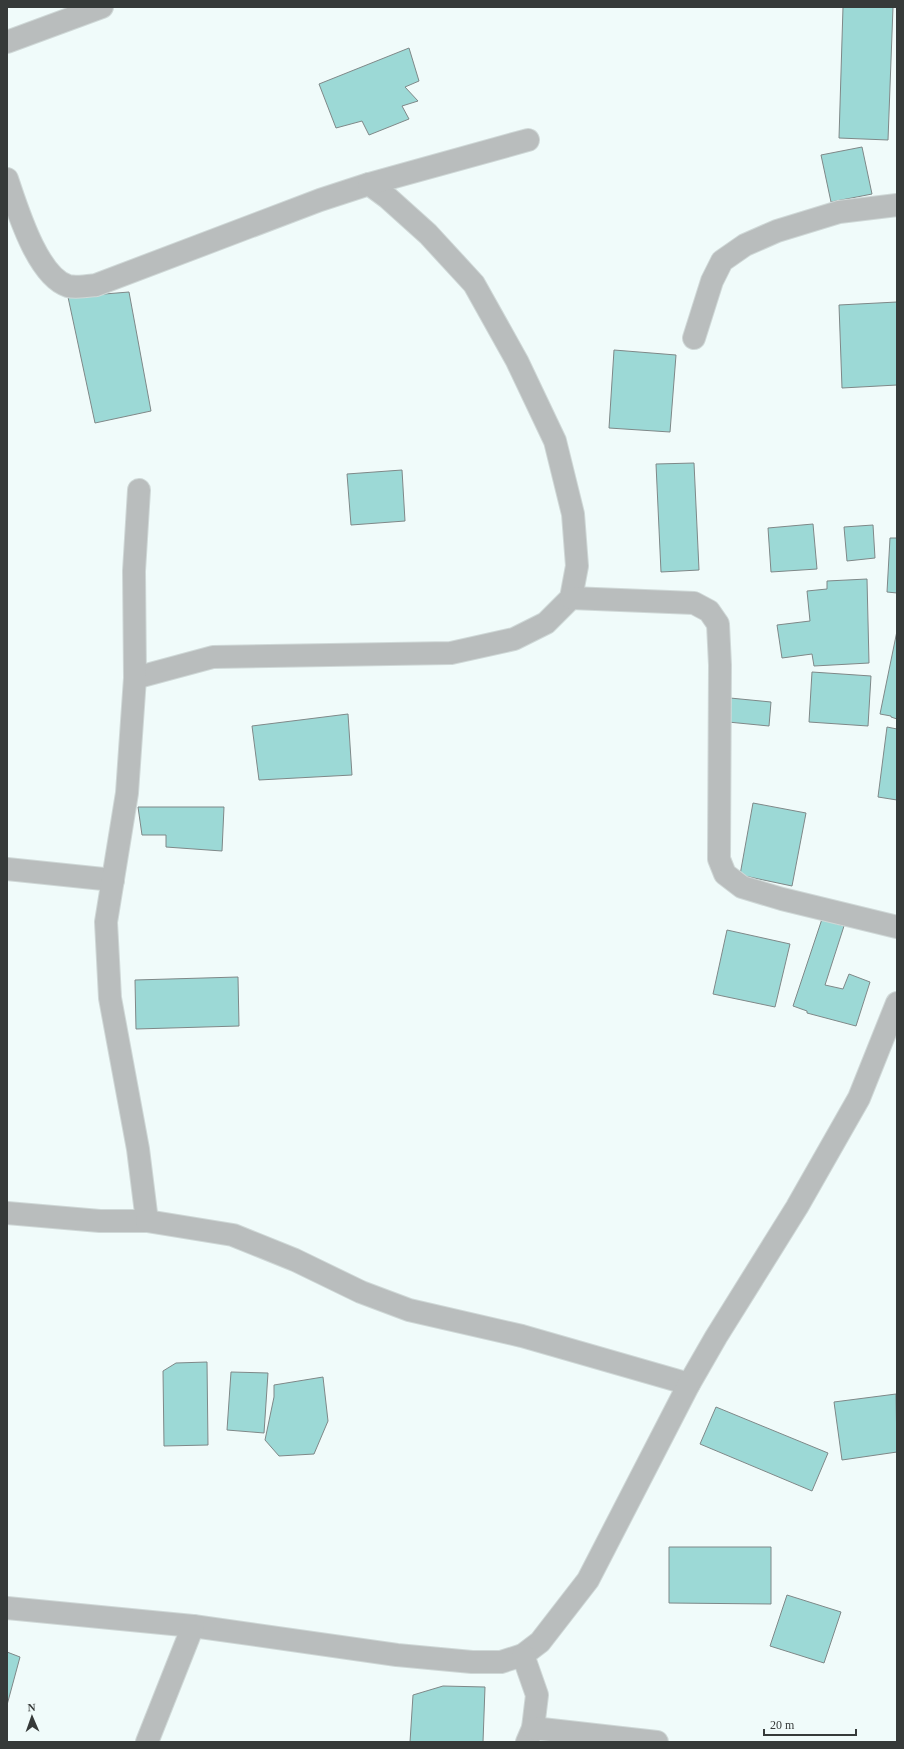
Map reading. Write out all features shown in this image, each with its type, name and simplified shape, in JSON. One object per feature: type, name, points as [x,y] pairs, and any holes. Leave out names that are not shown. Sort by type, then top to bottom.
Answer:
[{"type":"street","points":[[7,42],[102,7]]},
{"type":"street","points":[[7,179],[20,215],[38,256],[53,277],[69,286],[96,285],[320,200],[368,184],[528,140]]},
{"type":"street","points":[[135,678],[212,657],[451,652],[514,639],[546,623],[571,598],[577,566],[573,514],[555,442],[517,360],[474,284],[428,234],[388,198],[368,184]]},
{"type":"street","points":[[694,338],[712,281],[722,261],[745,245],[777,231],[839,212],[897,205]]},
{"type":"street","points":[[139,490],[134,571],[135,678],[127,793],[106,922],[110,998],[138,1149],[147,1221]]},
{"type":"street","points":[[571,598],[694,603],[709,611],[718,624],[720,665],[718,859],[725,874],[742,887],[782,899],[897,927]]},
{"type":"street","points":[[7,869],[113,880]]},
{"type":"street","points":[[7,1608],[193,1626],[397,1655],[472,1662],[501,1662],[523,1655],[540,1642],[588,1580],[689,1384],[716,1337],[793,1214],[859,1098],[897,1003]]},
{"type":"street","points":[[7,1213],[100,1221],[147,1221],[233,1235],[295,1260],[361,1292],[409,1310],[522,1336],[689,1384]]},
{"type":"street","points":[[147,1742],[193,1626]]},
{"type":"street","points":[[523,1655],[537,1695],[530,1735],[656,1742]]},
{"type":"building","points":[[843,7],[893,7],[888,140],[839,138]]},
{"type":"building","points":[[409,48],[419,81],[405,87],[418,101],[402,106],[409,119],[369,135],[362,121],[336,128],[319,84]]},
{"type":"building","points":[[862,147],[872,194],[831,202],[821,155]]},
{"type":"building","points":[[129,292],[151,411],[95,423],[68,297]]},
{"type":"building","points":[[897,302],[897,385],[842,388],[839,305]]},
{"type":"building","points":[[614,350],[676,355],[670,432],[609,428]]},
{"type":"building","points":[[694,463],[699,570],[661,572],[656,464]]},
{"type":"building","points":[[402,470],[405,521],[351,525],[347,474]]},
{"type":"building","points":[[813,524],[817,569],[771,572],[768,528]]},
{"type":"building","points":[[873,525],[875,558],[847,561],[844,527]]},
{"type":"building","points":[[890,538],[897,538],[897,593],[887,592]]},
{"type":"building","points":[[867,579],[869,663],[814,666],[812,654],[782,658],[777,625],[810,621],[807,591],[827,589],[827,581]]},
{"type":"building","points":[[897,631],[897,719],[880,714]]},
{"type":"building","points":[[812,672],[871,676],[868,726],[809,722]]},
{"type":"building","points":[[730,698],[771,702],[769,726],[728,722]]},
{"type":"building","points":[[348,714],[352,775],[259,780],[252,726]]},
{"type":"building","points":[[887,727],[897,729],[897,800],[878,797]]},
{"type":"building","points":[[753,803],[806,813],[792,886],[740,875]]},
{"type":"building","points":[[138,807],[224,807],[222,851],[166,847],[166,835],[142,835]]},
{"type":"building","points":[[822,919],[844,926],[825,985],[843,989],[849,974],[870,982],[856,1026],[807,1013],[807,1011],[793,1006]]},
{"type":"building","points":[[727,930],[790,944],[775,1007],[713,994]]},
{"type":"building","points":[[238,977],[239,1026],[136,1029],[135,980]]},
{"type":"building","points":[[207,1362],[208,1445],[164,1446],[163,1371],[176,1363]]},
{"type":"building","points":[[231,1372],[268,1373],[264,1433],[227,1430]]},
{"type":"building","points":[[323,1377],[328,1421],[314,1454],[279,1456],[265,1440],[274,1397],[274,1385]]},
{"type":"building","points":[[896,1394],[897,1452],[842,1460],[834,1402]]},
{"type":"building","points":[[716,1407],[828,1453],[812,1491],[700,1444]]},
{"type":"building","points":[[669,1547],[771,1547],[771,1604],[669,1603]]},
{"type":"building","points":[[787,1595],[841,1612],[824,1663],[770,1646]]},
{"type":"building","points":[[7,1652],[20,1657],[7,1705]]},
{"type":"building","points":[[443,1686],[485,1687],[483,1742],[410,1742],[413,1695]]}]
